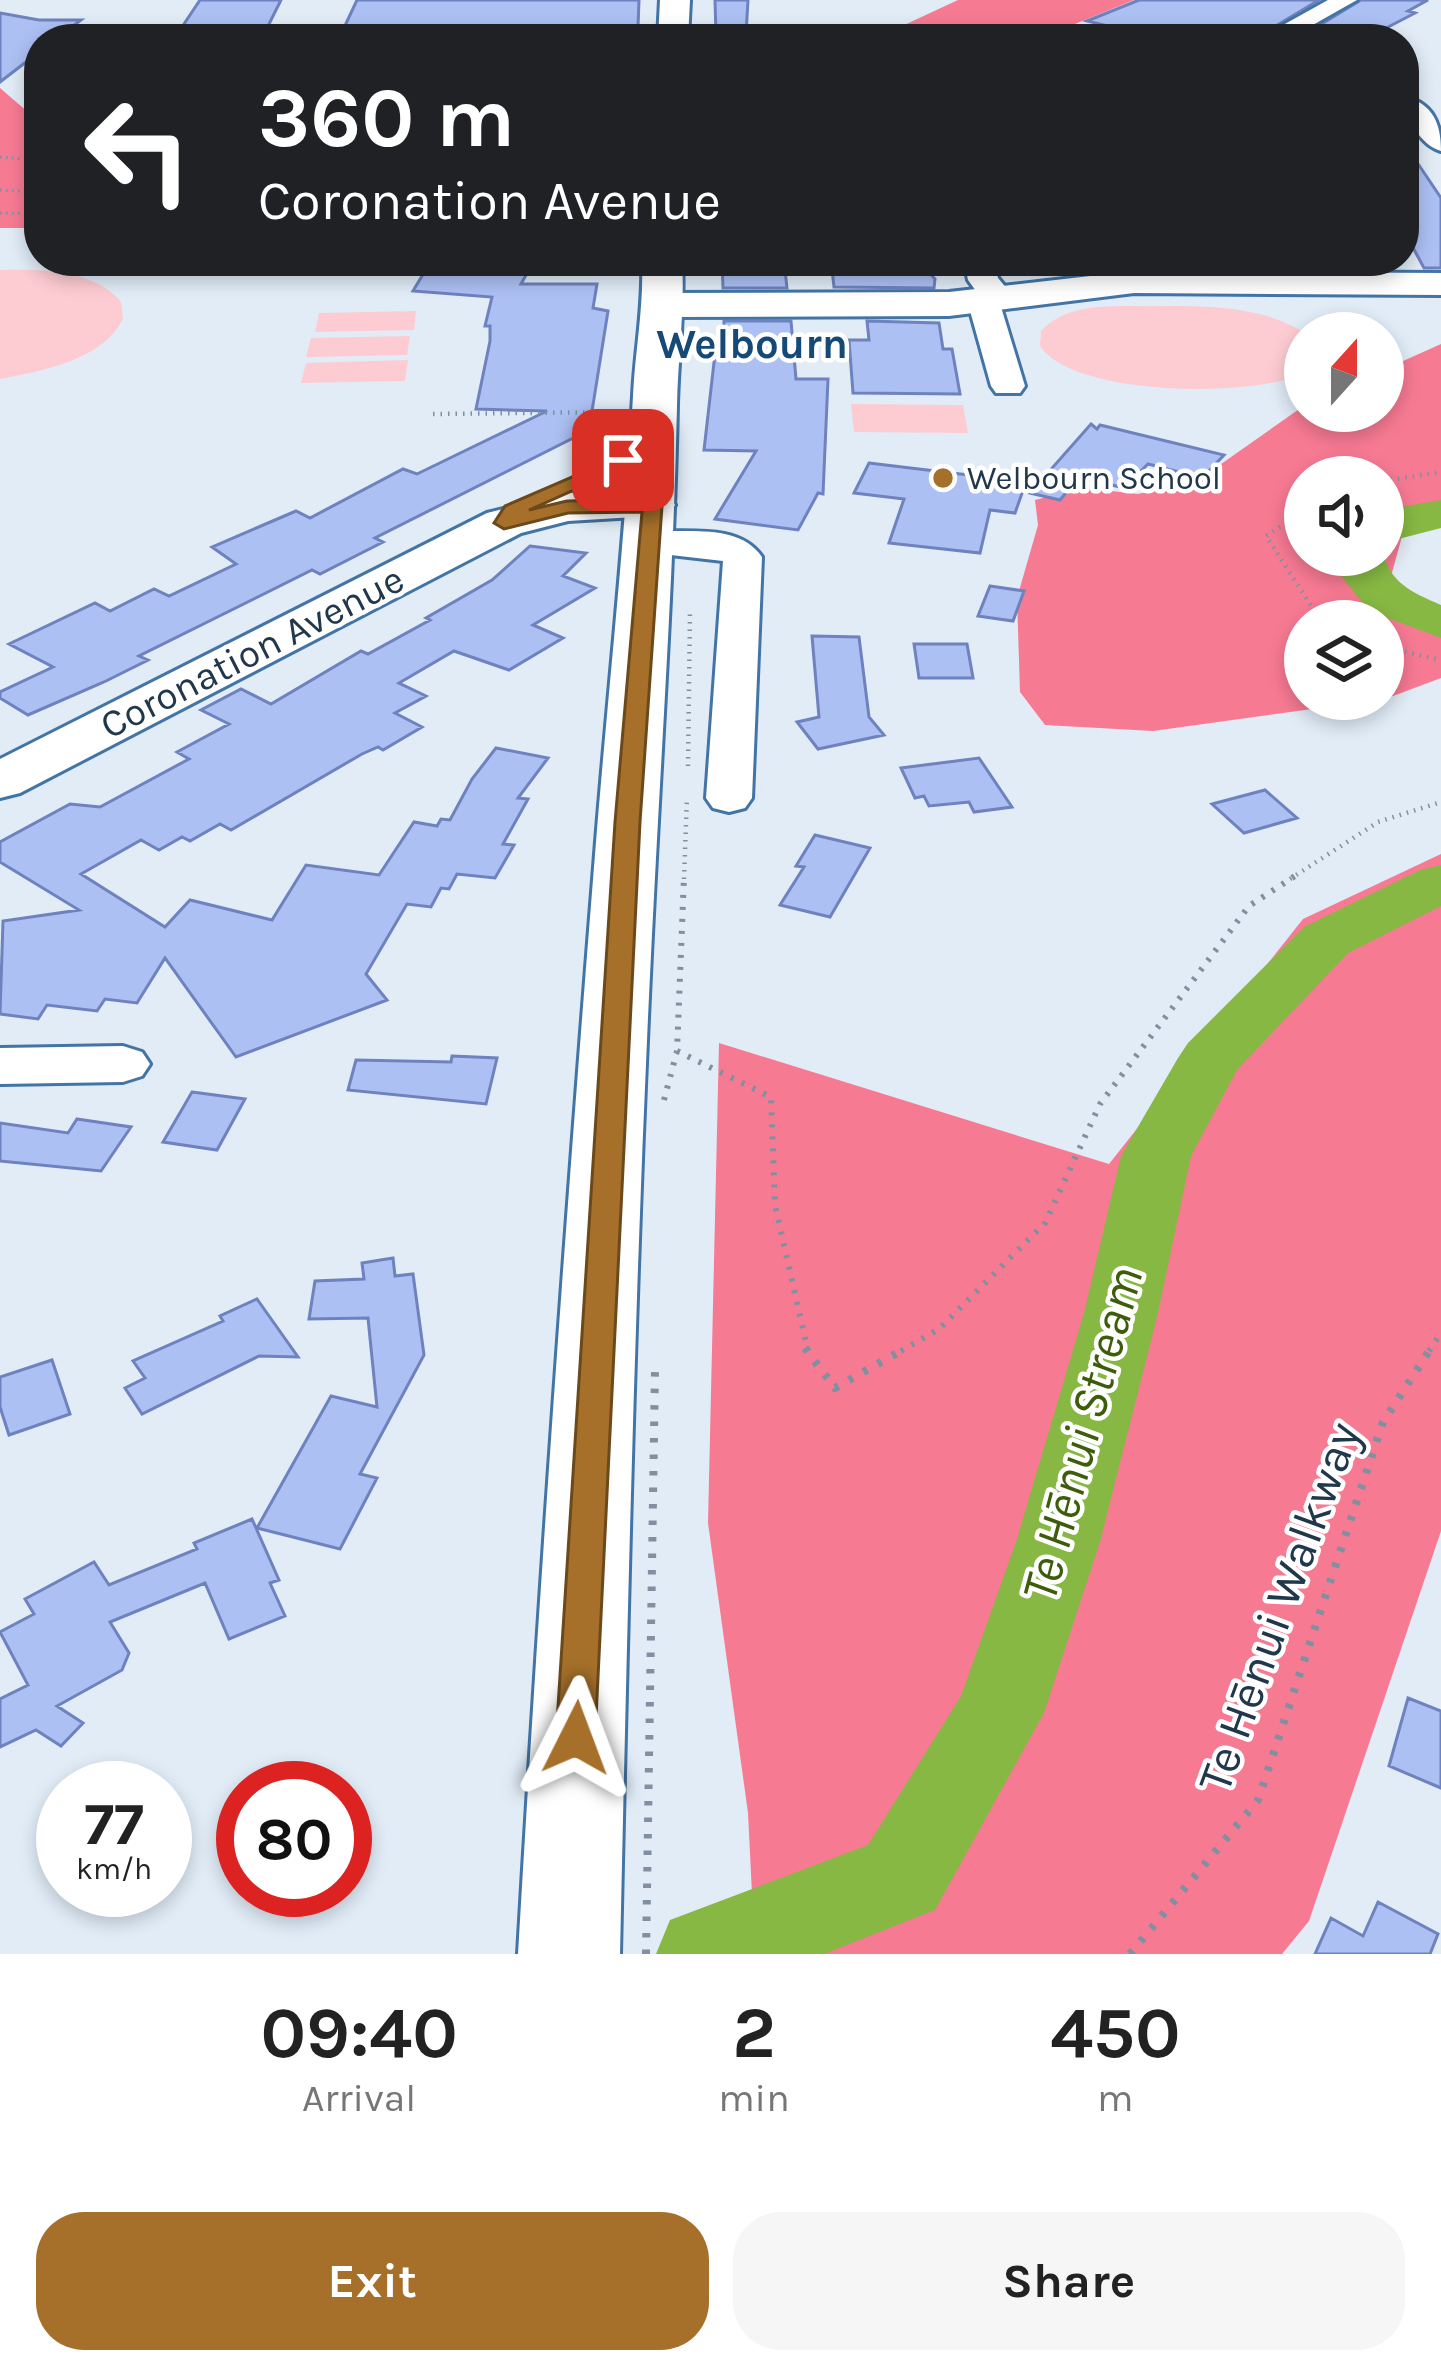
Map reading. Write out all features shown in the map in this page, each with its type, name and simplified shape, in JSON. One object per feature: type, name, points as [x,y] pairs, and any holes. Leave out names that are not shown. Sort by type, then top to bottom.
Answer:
[{"type":"highway","points":[[569,1954],[584,1572],[663,283]]},
{"type":"main road","points":[[663,283],[908,305],[984,280],[1441,284]]},
{"type":"main road","name":"Coronation Avenue","points":[[504,523],[512,510],[577,472],[653,478]]},
{"type":"main road","name":"Coronation Avenue","points":[[0,781],[504,523],[653,478]]},
{"type":"street","points":[[1299,24],[1346,0]]},
{"type":"street","points":[[1419,115],[1441,143]]},
{"type":"street","points":[[984,280],[985,308],[1008,386]]},
{"type":"street","points":[[653,478],[743,557],[729,798]]},
{"type":"street","points":[[0,1066],[123,1064]]},
{"type":"path","points":[[433,414],[445,418],[466,411],[653,478]]},
{"type":"path","points":[[1404,478],[1441,472]]},
{"type":"path","points":[[1284,524],[1266,536],[1284,564]]},
{"type":"path","points":[[687,774],[691,634]]},
{"type":"path","points":[[1404,652],[1441,660]]},
{"type":"path","points":[[661,1110],[677,1051],[687,797]]},
{"type":"path","points":[[677,1051],[771,1097],[775,1205],[804,1346],[835,1388],[939,1329],[1046,1223],[1100,1104],[1249,906],[1378,822],[1441,802]]},
{"type":"path","name":"Te Hēnui Walkway","points":[[1130,1954],[1258,1801],[1383,1422],[1441,1334]]},
{"type":"path","points":[[646,1954],[656,1366]]},
{"type":"shaded area","points":[[958,0],[1134,0],[1075,24],[906,24]]},
{"type":"shaded area","points":[[0,88],[24,109],[24,228],[0,228]]},
{"type":"shaded area","points":[[0,270],[24,270],[24,276],[81,277],[121,302],[123,319],[101,345],[69,362],[0,379]]},
{"type":"shaded area","points":[[1095,307],[1221,308],[1284,322],[1284,380],[1208,389],[1125,384],[1059,363],[1040,346],[1041,331],[1050,323]]},
{"type":"shaded area","points":[[416,311],[414,330],[315,332],[319,313]]},
{"type":"shaded area","points":[[410,336],[407,355],[306,357],[311,338]]},
{"type":"shaded area","points":[[1441,344],[1441,521],[1404,533],[1404,456],[1284,456],[1284,576],[1391,576],[1390,580],[1441,615],[1441,678],[1404,692],[1404,600],[1284,600],[1284,713],[1153,731],[1045,725],[1020,692],[1017,598],[1038,525],[1035,500],[1084,488],[1138,494],[1181,484],[1214,469],[1284,420],[1284,432],[1404,432],[1404,361]]},
{"type":"shaded area","points":[[408,360],[405,381],[301,383],[306,363]]},
{"type":"shaded area","points":[[851,404],[963,405],[968,433],[854,432]]},
{"type":"shaded area","points":[[1441,854],[1441,1531],[1309,1921],[1282,1954],[755,1954],[748,1813],[708,1523],[719,1043],[1109,1164],[1303,919]]},
{"type":"building","points":[[200,0],[281,0],[269,24],[184,24]]},
{"type":"building","points":[[357,0],[639,0],[638,24],[346,24]]},
{"type":"building","points":[[715,0],[748,0],[747,24],[716,24]]},
{"type":"building","points":[[1139,0],[1319,0],[1279,24],[1087,21]]},
{"type":"building","points":[[1361,0],[1428,0],[1394,24],[1322,24]]},
{"type":"building","points":[[0,13],[39,20],[81,20],[76,24],[24,24],[24,64],[0,82]]},
{"type":"building","points":[[1419,165],[1441,198],[1441,268],[1424,268],[1419,259]]},
{"type":"building","points":[[422,276],[526,276],[521,284],[597,284],[593,308],[608,311],[589,430],[375,538],[383,542],[320,574],[312,570],[139,656],[148,660],[104,682],[28,715],[0,698],[0,692],[53,667],[9,644],[95,603],[110,611],[154,589],[169,596],[236,564],[212,547],[296,511],[310,518],[403,469],[417,474],[547,411],[476,409],[490,341],[490,326],[485,326],[492,297],[413,291]]},
{"type":"building","points":[[723,276],[786,276],[787,288],[723,288]]},
{"type":"building","points":[[833,276],[935,279],[934,288],[834,287]]},
{"type":"building","points":[[724,321],[791,321],[796,379],[828,379],[823,494],[818,493],[798,530],[715,519],[756,451],[704,450],[716,345],[724,345]]},
{"type":"building","points":[[867,321],[939,323],[943,349],[952,349],[960,394],[853,393],[849,340],[869,340]]},
{"type":"building","points":[[1091,424],[1224,455],[1202,478],[1148,464],[1124,488],[1079,477],[1060,500],[1030,493]]},
{"type":"building","points":[[869,463],[1026,482],[1015,513],[990,510],[980,553],[889,543],[904,499],[854,493]]},
{"type":"building","points":[[530,546],[586,553],[563,576],[595,588],[533,625],[563,638],[509,670],[454,651],[399,683],[426,696],[395,713],[422,727],[383,750],[378,747],[362,754],[231,830],[220,824],[190,841],[182,837],[159,850],[141,840],[81,874],[165,927],[190,900],[272,920],[306,865],[379,875],[414,822],[437,826],[441,819],[450,820],[496,748],[548,758],[518,798],[528,799],[503,844],[514,845],[495,878],[457,874],[449,889],[441,888],[431,907],[407,904],[366,974],[387,1000],[236,1057],[165,958],[137,1003],[105,999],[97,1011],[47,1005],[38,1019],[0,1014],[3,921],[79,910],[0,862],[0,842],[70,804],[100,807],[189,759],[177,752],[229,724],[201,710],[241,689],[271,704],[361,651],[368,654],[430,620],[426,618],[492,580]]},
{"type":"building","points":[[990,586],[1024,591],[1013,621],[978,616]]},
{"type":"building","points":[[812,636],[859,637],[869,717],[884,735],[818,749],[797,722],[819,717]]},
{"type":"building","points":[[914,644],[967,644],[973,678],[919,678]]},
{"type":"building","points":[[979,758],[1012,807],[974,812],[969,802],[929,806],[924,796],[915,798],[901,768]]},
{"type":"building","points":[[1265,790],[1297,818],[1244,833],[1212,804]]},
{"type":"building","points":[[815,835],[870,848],[830,917],[780,905],[804,867],[796,866]]},
{"type":"building","points":[[452,1056],[497,1058],[486,1104],[348,1090],[356,1060],[451,1062]]},
{"type":"building","points":[[192,1092],[245,1099],[217,1150],[163,1142]]},
{"type":"building","points":[[77,1119],[131,1127],[101,1171],[0,1161],[0,1123],[68,1133]]},
{"type":"building","points":[[393,1258],[395,1276],[413,1274],[424,1355],[360,1474],[377,1478],[340,1549],[257,1528],[331,1396],[377,1407],[368,1318],[309,1319],[315,1281],[364,1279],[362,1263]]},
{"type":"building","points":[[257,1299],[298,1357],[259,1356],[142,1414],[125,1388],[145,1378],[133,1361],[223,1321],[220,1316]]},
{"type":"building","points":[[52,1360],[70,1414],[9,1435],[0,1407],[0,1377]]},
{"type":"building","points":[[252,1519],[279,1580],[270,1583],[285,1616],[229,1639],[205,1583],[110,1622],[129,1653],[122,1670],[57,1706],[83,1723],[61,1746],[36,1730],[0,1747],[0,1699],[28,1685],[0,1632],[34,1614],[25,1599],[94,1562],[109,1585],[197,1549],[194,1543]]},
{"type":"building","points":[[1408,1698],[1441,1711],[1441,1788],[1389,1766]]},
{"type":"building","points":[[1378,1902],[1438,1934],[1430,1954],[1315,1954],[1331,1918],[1363,1936]]},
{"type":"waterway","name":"Te Hēnui Stream","points":[[1404,520],[1441,514]]},
{"type":"waterway","name":"Te Hēnui Stream","points":[[1366,576],[1387,600],[1441,623]]},
{"type":"waterway","name":"Te Hēnui Stream","points":[[705,1954],[901,1878],[999,1713],[1058,1542],[1121,1313],[1156,1156],[1211,1058],[1326,940],[1441,883]]},
{"type":"place","name":"Welbourn School","points":[[943,478]]},
{"type":"district","name":"Welbourn","points":[[752,344]]},
{"type":"route","points":[[576,1738],[628,822],[652,506],[567,507],[504,523],[512,510],[623,460]]}]
